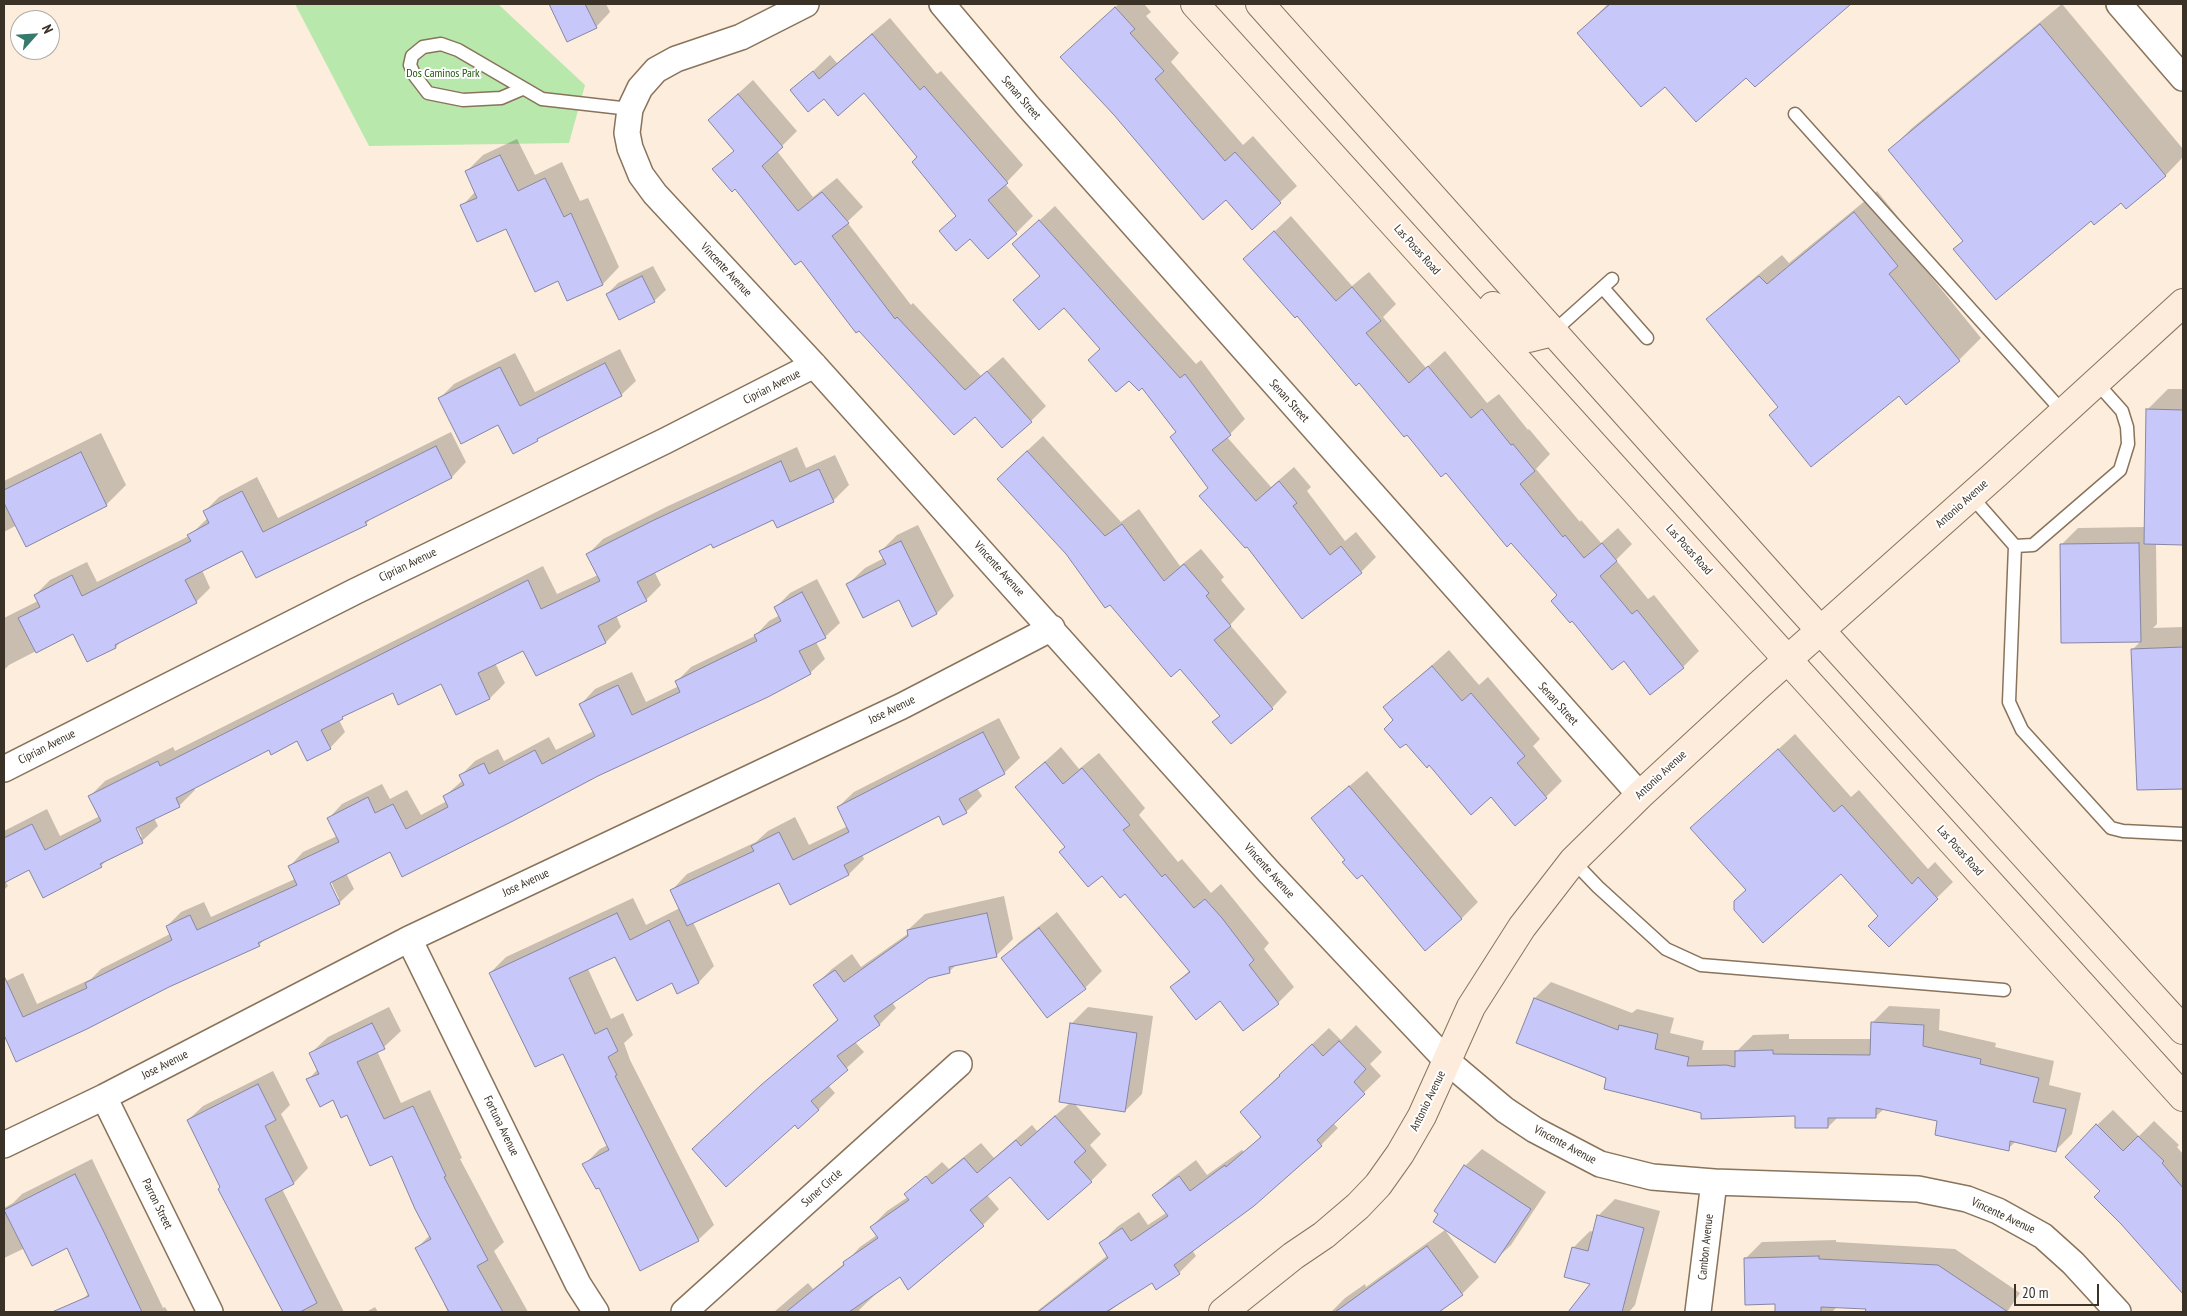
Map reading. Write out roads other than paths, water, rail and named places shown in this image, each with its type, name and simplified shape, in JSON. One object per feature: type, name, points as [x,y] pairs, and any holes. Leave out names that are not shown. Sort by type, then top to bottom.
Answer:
[{"type":"main road","name":"Las Posas Road","points":[[1195,4],[2183,1097]]},
{"type":"main road","points":[[1260,4],[1820,630],[2183,1030]]},
{"type":"main road","points":[[1338,162],[1356,164],[1370,171],[1517,332],[1529,338],[1553,332]]},
{"type":"main road","name":"Antonio Avenue","points":[[1223,1312],[1293,1256],[1324,1235],[1358,1206],[1378,1185],[1400,1154],[1422,1116],[1470,1007],[1522,927],[1573,861],[1640,795],[1787,660],[2183,303]]},
{"type":"street","points":[[630,109],[640,88],[656,70],[676,59],[741,37],[806,4]]},
{"type":"street","name":"Senan Street","points":[[942,4],[1028,106],[1640,795]]},
{"type":"street","points":[[2119,4],[2183,78]]},
{"type":"street","name":"Vincente Avenue","points":[[630,109],[627,133],[630,148],[641,175],[655,194],[814,365],[1269,872],[1447,1061],[1505,1110],[1535,1130],[1600,1164],[1652,1177],[1714,1182],[1918,1189],[1967,1199],[2006,1215],[2043,1236],[2073,1263],[2118,1312]]},
{"type":"street","name":"Ciprian Avenue","points":[[4,769],[356,591],[665,441],[814,365]]},
{"type":"street","name":"Jose Avenue","points":[[4,1145],[104,1097],[410,939],[902,706],[1052,628]]},
{"type":"street","name":"Fortuna Avenue","points":[[410,939],[578,1284],[596,1312]]},
{"type":"street","name":"Suner Circle","points":[[684,1312],[959,1064]]},
{"type":"street","name":"Parron Street","points":[[104,1097],[210,1312]]},
{"type":"street","name":"Cambon Avenue","points":[[1698,1312],[1714,1182]]},
{"type":"lane","points":[[522,89],[501,98],[463,100],[428,93],[415,76],[410,65],[412,56],[423,47],[440,44],[458,50],[542,99],[630,109]]},
{"type":"lane","points":[[1795,114],[2063,412]]},
{"type":"lane","points":[[1553,332],[1608,283],[1647,338]]},
{"type":"lane","points":[[2015,546],[2033,545],[2120,470],[2128,444],[2127,427],[2122,411],[2096,382]]},
{"type":"lane","points":[[1971,496],[2015,546],[2009,702],[2022,730],[2111,828],[2123,831],[2183,834]]},
{"type":"lane","points":[[1573,861],[1598,887],[1666,949],[1701,965],[2004,990]]},
{"type":"park label","name":"Dos Caminos Park","points":[[443,74]]}]
